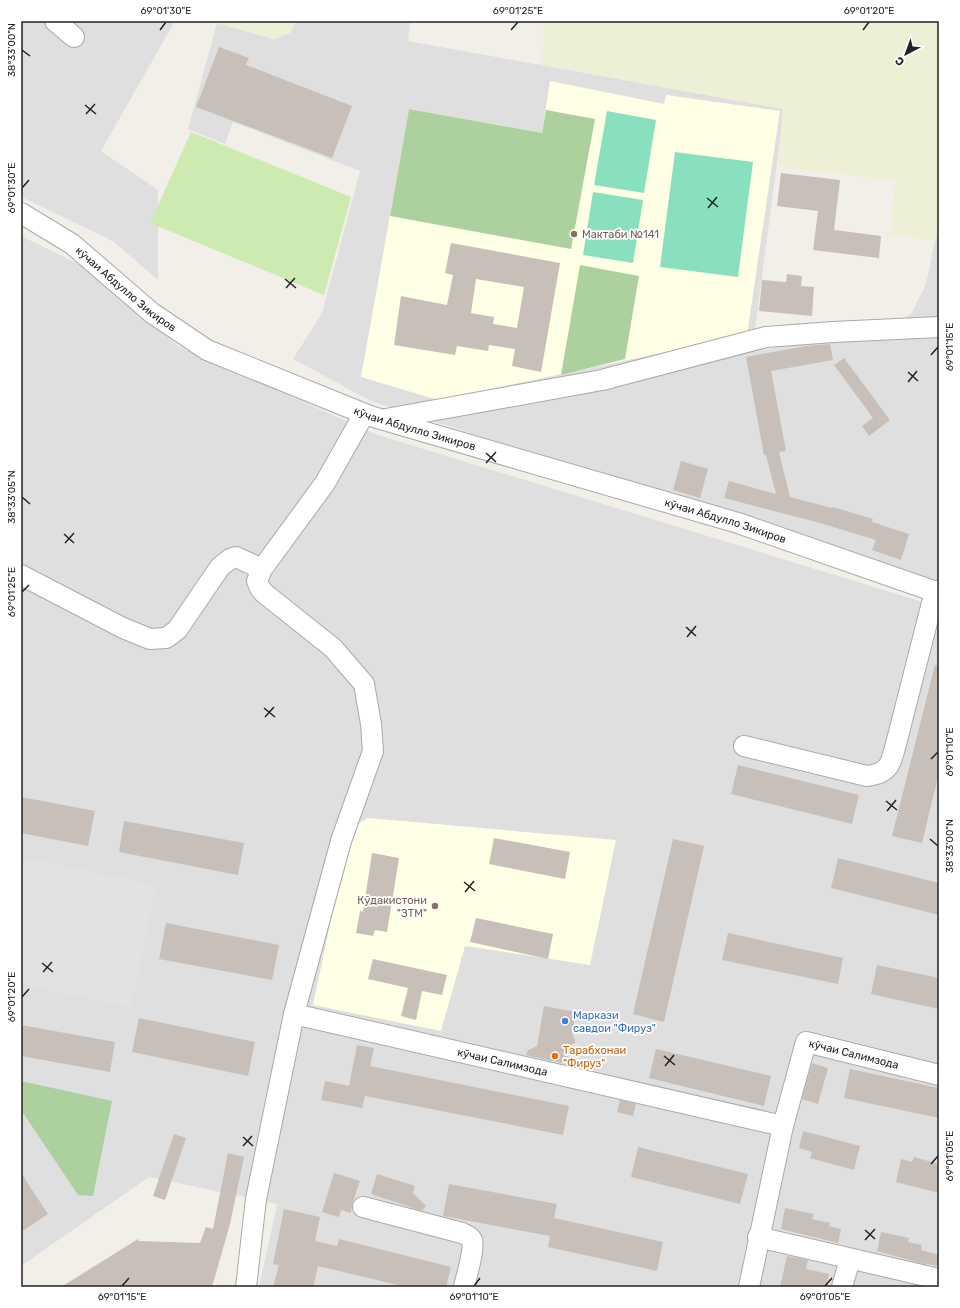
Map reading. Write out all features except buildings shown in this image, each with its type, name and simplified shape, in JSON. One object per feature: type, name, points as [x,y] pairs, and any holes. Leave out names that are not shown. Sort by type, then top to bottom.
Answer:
[{"type":"street","points":[[55,21],[74,37]]},
{"type":"street","name":"кӯчаи Абдулло Зикиров","points":[[21,213],[72,244],[152,313],[207,350],[373,417],[738,523],[937,592]]},
{"type":"street","points":[[246,1287],[256,1199],[294,1014],[341,841],[373,751],[371,724],[364,684],[333,648],[260,588],[257,581],[262,569],[373,417],[602,380],[766,338],[833,332],[939,327]]},
{"type":"street","points":[[21,575],[123,628],[150,639],[166,638],[176,630],[220,567],[226,562],[236,557],[262,569]]},
{"type":"street","points":[[744,746],[868,776],[880,775],[886,770],[891,762],[937,592]]},
{"type":"street","name":"кӯчаи Салимзода","points":[[294,1014],[782,1126]]},
{"type":"street","name":"кӯчаи Салимзода","points":[[749,1287],[758,1237],[782,1126],[806,1042],[939,1075]]},
{"type":"street","points":[[362,1207],[462,1233],[470,1237],[472,1249],[464,1287]]},
{"type":"street","points":[[758,1237],[850,1260],[939,1279]]},
{"type":"street","points":[[842,1287],[850,1260]]},
{"type":"shaded area","points":[[21,21],[175,21],[101,151],[158,190],[158,280],[113,241],[21,197]]},
{"type":"shaded area","points":[[183,21],[296,21],[290,33],[274,39],[217,23]]},
{"type":"shaded area","points":[[296,21],[410,21],[408,41],[784,109],[752,352],[885,329],[911,314],[926,284],[939,222],[939,587],[371,401],[293,359],[322,313],[360,171],[233,122],[225,144],[188,129],[217,23],[274,39],[290,33]]},
{"type":"shaded area","points":[[544,21],[939,21],[939,222],[935,240],[890,235],[895,181],[778,166],[783,109],[542,65]]},
{"type":"shaded area","name":"Мактаби №141","points":[[550,81],[664,104],[666,95],[780,111],[747,335],[438,400],[361,377],[409,109],[542,133]]},
{"type":"shaded area","points":[[21,236],[80,265],[179,347],[378,435],[939,607],[939,1287],[259,1287],[277,1204],[149,1177],[21,1266]]},
{"type":"shaded area","points":[[368,818],[616,840],[590,965],[465,946],[441,1031],[313,1005],[350,829]]},
{"type":"shaded area","points":[[25,858],[156,885],[131,1007],[21,984],[21,879]]},
{"type":"green space","points":[[409,109],[542,133],[546,110],[595,119],[571,249],[390,216]]},
{"type":"green space","points":[[607,111],[656,120],[644,193],[594,185]]},
{"type":"green space","points":[[191,132],[351,197],[324,295],[150,223]]},
{"type":"green space","points":[[675,152],[753,162],[738,277],[660,267]]},
{"type":"green space","points":[[593,192],[643,200],[633,263],[583,255]]},
{"type":"green space","points":[[580,265],[639,276],[625,359],[561,375]]},
{"type":"green space","points":[[21,1081],[112,1101],[93,1196],[78,1195],[21,1110]]},
{"type":"place","name":"Мактаби №141","points":[[574,234]]},
{"type":"place","name":"Кӯдакистони \"ЗТМ\"","points":[[435,906]]},
{"type":"place","name":"Маркази савдои \"Фируз\"","points":[[565,1021]]},
{"type":"place","name":"Тарабхонаи \"Фируз\"","points":[[555,1056]]}]
